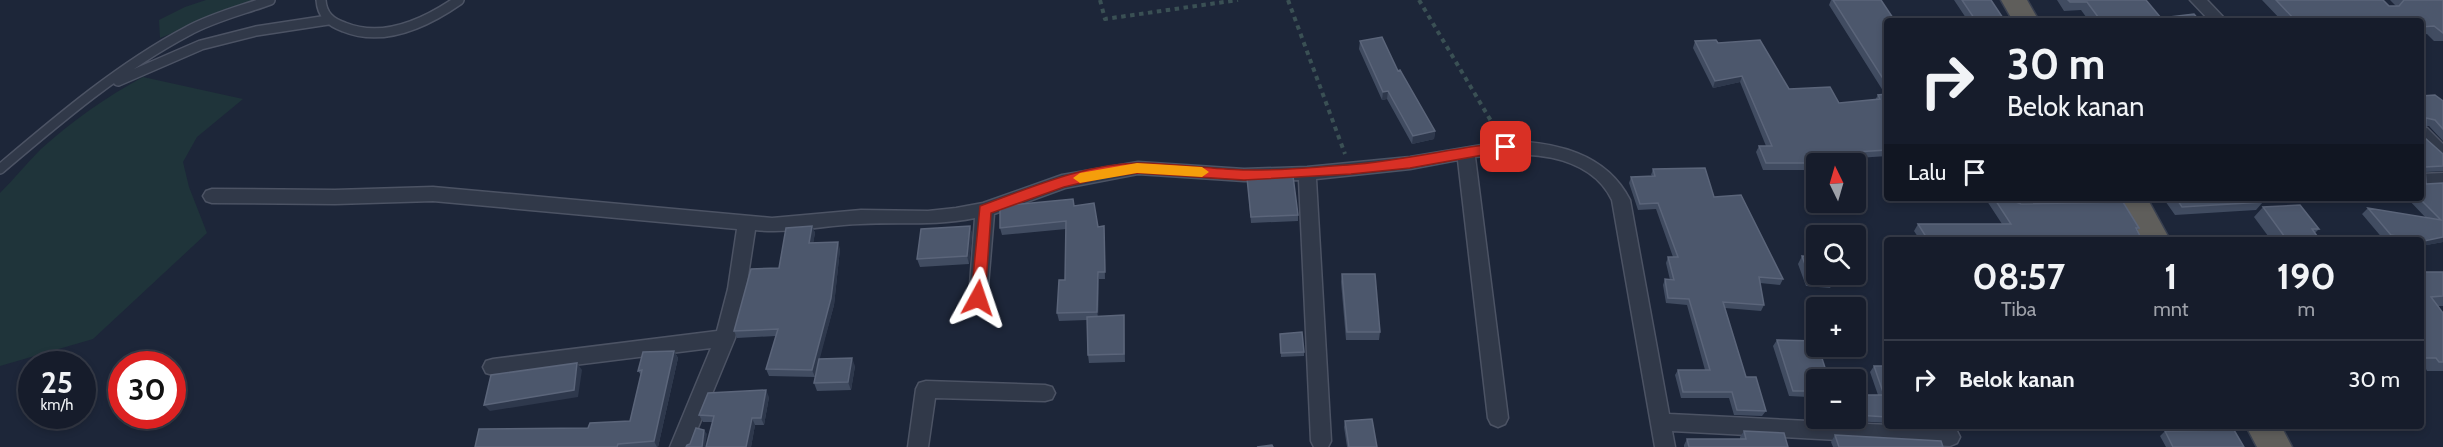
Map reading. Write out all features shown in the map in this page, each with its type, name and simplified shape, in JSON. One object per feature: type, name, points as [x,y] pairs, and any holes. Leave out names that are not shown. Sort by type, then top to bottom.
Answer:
[{"type":"highway","points":[[2014,0],[2024,18]]},
{"type":"highway","points":[[2133,201],[2153,237]]},
{"type":"highway","points":[[2265,429],[2275,447]]},
{"type":"street","points":[[2198,0],[2216,18]]},
{"type":"street","points":[[2424,135],[2443,154]]},
{"type":"street","points":[[212,196],[335,197],[433,194],[772,225],[861,217],[928,218],[985,210],[1062,182],[1137,168],[1244,175],[1307,173],[1410,163],[1506,147],[1534,148],[1571,157],[1594,168],[1616,190],[1621,200],[1665,447]]},
{"type":"street","points":[[1466,152],[1498,418]]},
{"type":"street","points":[[1307,173],[1321,441]]},
{"type":"street","points":[[2424,181],[2443,180]]},
{"type":"street","points":[[978,298],[985,210]]},
{"type":"street","points":[[680,447],[724,338],[737,289],[747,222]]},
{"type":"street","points":[[493,367],[724,338]]},
{"type":"street","points":[[918,447],[926,389],[1045,393]]},
{"type":"street","points":[[1660,422],[1950,437]]},
{"type":"lane","points":[[0,169],[51,126],[154,50],[191,29],[270,0]]},
{"type":"lane","points":[[321,0],[321,8],[328,20]]},
{"type":"lane","points":[[103,88],[201,45],[256,31],[328,20],[345,28],[368,32],[394,30],[422,22],[447,10],[459,0]]},
{"type":"path","points":[[1100,0],[1105,19],[1238,0]]},
{"type":"path","points":[[1288,0],[1351,170]]},
{"type":"path","points":[[1419,0],[1506,147]]},
{"type":"green space","points":[[206,0],[257,0],[160,38],[159,20]]},
{"type":"green space","points":[[143,77],[243,99],[197,137],[183,162],[189,187],[207,233],[93,339],[52,351],[18,351],[18,361],[0,366],[0,193],[41,149],[77,119]]},
{"type":"building","points":[[1833,0],[1881,0],[1893,18],[1884,18],[1884,80]]},
{"type":"building","points":[[1962,0],[1991,0],[2003,18],[1974,18]]},
{"type":"building","points":[[2068,0],[2146,0],[2161,18],[2099,18],[2087,2]]},
{"type":"building","points":[[2276,0],[2383,0],[2389,6],[2399,6],[2404,0],[2443,0],[2443,33],[2434,26],[2424,27],[2424,18],[2293,18]]},
{"type":"building","points":[[2194,14],[2197,18],[2161,18]]},
{"type":"building","points":[[1382,37],[1398,71],[1400,70],[1435,131],[1413,136],[1388,91],[1383,92],[1360,41]]},
{"type":"building","points":[[1716,40],[1718,43],[1760,40],[1789,89],[1830,87],[1839,103],[1880,99],[1878,95],[1884,94],[1884,150],[1806,153],[1806,163],[1766,163],[1759,146],[1772,146],[1742,76],[1715,81],[1695,41]]},
{"type":"building","points":[[2435,95],[2443,101],[2443,129],[2435,120],[2426,118],[2425,138],[2443,154],[2443,166],[2425,167],[2426,184],[2443,183],[2443,237],[2424,241],[2424,237],[2391,235],[2368,208],[2441,220],[2422,201],[2424,201],[2424,96]]},
{"type":"building","points":[[1705,168],[1714,197],[1741,195],[1783,279],[1759,277],[1764,305],[1723,302],[1746,377],[1756,377],[1766,411],[1737,410],[1732,392],[1683,392],[1678,370],[1710,370],[1689,299],[1668,298],[1665,279],[1674,280],[1668,257],[1678,257],[1658,203],[1640,204],[1631,177],[1655,176],[1653,169]]},
{"type":"building","points":[[1293,176],[1298,215],[1251,217],[1247,178]]},
{"type":"building","points":[[1073,199],[1074,206],[1094,203],[1098,227],[1104,226],[1105,272],[1098,272],[1097,312],[1057,313],[1059,280],[1065,280],[1066,221],[1000,228],[1000,206]]},
{"type":"building","points":[[1996,201],[2013,201],[2021,204],[2123,202],[2139,228],[2136,228],[2140,237],[1926,237],[1918,224],[2011,224]]},
{"type":"building","points":[[2178,201],[2263,202],[2182,207]]},
{"type":"building","points":[[2300,205],[2319,229],[2312,229],[2318,237],[2285,237],[2263,207]]},
{"type":"building","points":[[812,226],[809,243],[838,242],[831,298],[812,370],[766,369],[778,329],[734,331],[751,269],[779,268],[786,228]]},
{"type":"building","points":[[970,226],[967,256],[917,259],[921,229]]},
{"type":"building","points":[[2424,272],[2443,272],[2443,296],[2431,297],[2443,313],[2443,362],[2439,362],[2436,358],[2424,358]]},
{"type":"building","points":[[1342,274],[1375,274],[1380,332],[1347,332]]},
{"type":"building","points":[[1124,315],[1124,354],[1088,355],[1087,317]]},
{"type":"building","points":[[1302,332],[1304,352],[1281,353],[1280,334]]},
{"type":"building","points":[[1777,340],[1806,341],[1806,357],[1822,357],[1825,369],[1806,369],[1806,391],[1793,391]]},
{"type":"building","points":[[674,351],[654,441],[618,444],[617,447],[475,447],[479,429],[588,428],[590,423],[630,421],[642,370],[638,371],[643,352]]},
{"type":"building","points":[[852,358],[848,382],[814,383],[819,359]]},
{"type":"building","points":[[577,363],[574,390],[484,405],[491,375]]},
{"type":"building","points":[[1874,366],[1884,366],[1884,395]]},
{"type":"building","points":[[766,390],[761,418],[752,418],[746,447],[706,447],[714,416],[699,415],[708,393]]},
{"type":"building","points":[[1866,395],[1884,395],[1884,417],[1866,416]]},
{"type":"building","points":[[1372,419],[1377,447],[1349,447],[1345,421]]},
{"type":"building","points":[[696,428],[704,430],[702,447],[686,447],[690,444]]},
{"type":"building","points":[[2234,430],[2244,447],[2173,447],[2165,431]]},
{"type":"building","points":[[1744,431],[1784,433],[1788,447],[1689,447],[1687,439],[1746,439]]},
{"type":"building","points":[[1835,435],[1941,441],[1943,447],[1839,447]]},
{"type":"slow traffic","points":[[1080,178],[1137,168],[1202,172]]},
{"type":"route","points":[[978,298],[985,210],[1062,182],[1137,168],[1244,175],[1351,170],[1506,147]]}]
